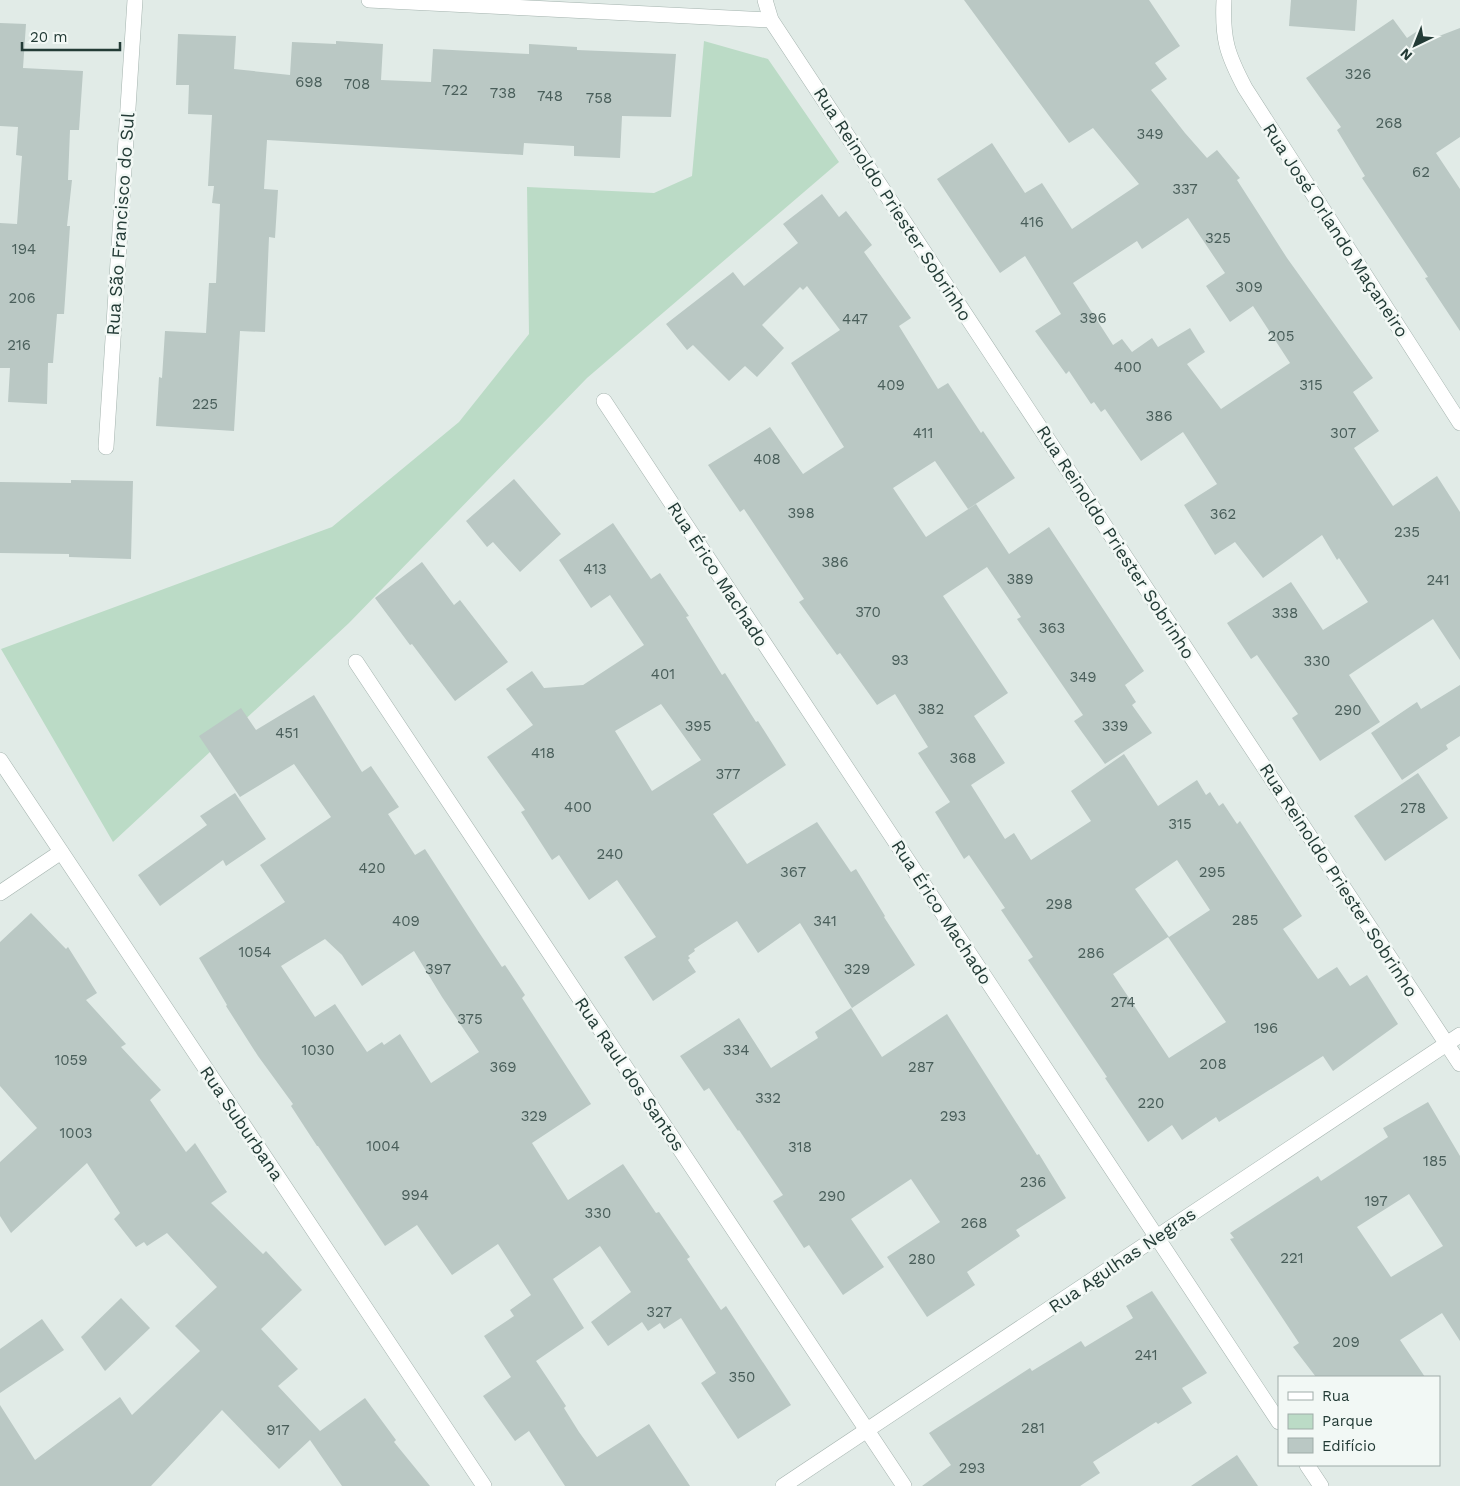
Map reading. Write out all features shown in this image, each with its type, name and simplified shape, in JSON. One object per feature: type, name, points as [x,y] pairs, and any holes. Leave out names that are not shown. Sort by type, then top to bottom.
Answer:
[{"type":"street","name":"Rua São Francisco do Sul","points":[[106,447],[135,0]]},
{"type":"street","points":[[369,0],[771,20]]},
{"type":"street","name":"Rua Reinoldo Priester Sobrinho","points":[[765,0],[771,20],[1460,1064]]},
{"type":"street","name":"Rua José Orlando Maçaneiro","points":[[1224,0],[1223,31],[1230,60],[1245,88],[1460,423]]},
{"type":"street","name":"Rua Érico Machado","points":[[604,401],[1278,1420]]},
{"type":"street","name":"Rua Raul dos Santos","points":[[356,662],[904,1486]]},
{"type":"street","name":"Rua Suburbana","points":[[0,760],[484,1486]]},
{"type":"street","points":[[0,894],[61,852]]},
{"type":"street","name":"Rua Agulhas Negras","points":[[783,1486],[1460,1034]]},
{"type":"street","points":[[1308,1466],[1321,1486]]},
{"type":"green space","points":[[704,41],[768,59],[839,162],[587,378],[349,623],[113,842],[1,649],[332,527],[459,422],[529,334],[527,187],[654,193],[692,176]]},
{"type":"building","points":[[964,0],[1149,0],[1180,46],[1155,63],[1167,79],[1151,90],[1207,158],[1217,150],[1240,178],[1237,180],[1287,258],[1373,378],[1353,392],[1379,431],[1354,448],[1393,506],[1437,476],[1460,512],[1460,660],[1433,619],[1349,675],[1380,722],[1320,761],[1292,718],[1298,714],[1257,655],[1251,659],[1227,623],[1291,582],[1323,630],[1368,602],[1339,558],[1337,560],[1322,535],[1263,578],[1235,542],[1215,555],[1184,505],[1217,484],[1183,432],[1141,461],[1105,409],[1101,412],[1094,402],[1091,404],[1069,371],[1066,374],[1035,331],[1061,314],[1025,256],[1000,273],[937,179],[992,143],[1025,193],[1042,183],[1072,229],[1139,184],[1093,128],[1069,143]],"holes":[[[1188,218],[1225,273],[1206,286],[1230,322],[1253,306],[1290,363],[1221,409],[1187,364],[1205,352],[1190,328],[1158,347],[1152,338],[1132,352],[1122,339],[1113,345],[1073,283],[1137,241],[1142,249]]]},
{"type":"building","points":[[1291,0],[1357,0],[1355,31],[1289,26]]},
{"type":"building","points":[[1393,19],[1407,38],[1419,30],[1426,41],[1460,28],[1460,137],[1436,153],[1460,189],[1460,331],[1425,278],[1428,277],[1362,178],[1365,176],[1337,130],[1341,127],[1306,78]]},
{"type":"building","points":[[0,23],[26,24],[23,68],[83,71],[79,130],[70,130],[68,180],[72,180],[67,226],[70,226],[64,314],[57,314],[53,363],[48,363],[47,404],[8,402],[10,368],[0,368],[0,223],[17,224],[22,156],[16,155],[18,127],[0,126]]},
{"type":"building","points":[[178,34],[236,36],[234,69],[290,75],[292,42],[336,44],[336,41],[383,44],[381,80],[431,82],[433,49],[529,54],[529,44],[577,47],[577,50],[676,54],[671,117],[622,116],[620,158],[574,156],[574,146],[524,143],[523,155],[267,140],[264,189],[278,190],[275,238],[269,237],[265,332],[240,331],[234,431],[156,426],[159,377],[162,378],[165,331],[206,333],[209,283],[216,283],[220,204],[212,203],[214,186],[208,186],[212,115],[188,114],[189,85],[176,85]]},
{"type":"building","points":[[822,194],[839,217],[846,211],[872,245],[864,252],[911,318],[899,326],[938,389],[948,383],[981,433],[983,431],[1015,478],[968,509],[935,461],[893,488],[926,537],[976,504],[1009,554],[1049,527],[1144,671],[1125,685],[1136,702],[1132,705],[1152,733],[1105,764],[1074,721],[1083,715],[1017,619],[1021,617],[987,567],[943,596],[1008,693],[974,716],[1005,763],[971,785],[1005,839],[1014,833],[1031,860],[1091,821],[1071,791],[1124,754],[1158,806],[1197,780],[1206,795],[1210,792],[1219,806],[1223,803],[1237,824],[1240,821],[1302,916],[1283,929],[1318,979],[1337,967],[1350,986],[1367,975],[1398,1024],[1333,1071],[1323,1056],[1219,1122],[1216,1117],[1182,1140],[1172,1125],[1148,1142],[1105,1078],[1107,1077],[1028,960],[1033,957],[1001,910],[1005,908],[969,855],[964,859],[935,812],[950,802],[918,753],[928,747],[895,694],[877,705],[840,653],[837,655],[799,602],[804,599],[744,509],[740,512],[708,465],[770,427],[803,474],[844,447],[791,363],[840,330],[807,286],[803,290],[800,287],[762,325],[784,348],[757,377],[745,366],[729,381],[693,345],[687,350],[666,324],[733,272],[744,286],[798,243],[783,224]],"holes":[[[1177,860],[1210,910],[1169,937],[1135,889]],[[1168,937],[1226,1022],[1169,1058],[1113,974]]]},
{"type":"building","points":[[514,479],[561,534],[520,572],[493,542],[487,547],[466,521]]},
{"type":"building","points":[[71,480],[133,481],[131,559],[69,557],[69,554],[0,553],[0,482],[71,483]]},
{"type":"building","points":[[613,523],[651,579],[660,573],[689,616],[686,617],[722,675],[725,673],[786,765],[713,814],[747,864],[817,822],[851,872],[856,869],[915,965],[852,1008],[800,923],[758,953],[737,921],[694,949],[695,951],[688,956],[690,958],[688,960],[696,972],[653,1001],[624,957],[656,937],[617,880],[589,900],[559,855],[552,860],[521,812],[525,810],[487,757],[533,725],[506,689],[532,671],[544,688],[583,685],[644,645],[610,595],[591,608],[559,560]],"holes":[[[661,704],[701,760],[652,791],[615,731]]]},
{"type":"building","points":[[422,562],[454,605],[460,600],[508,662],[455,701],[375,598]]},
{"type":"building","points":[[1460,685],[1460,736],[1446,745],[1448,749],[1402,780],[1371,733],[1417,702],[1421,709]]},
{"type":"building","points":[[314,695],[362,772],[371,766],[399,807],[388,814],[415,855],[425,849],[502,967],[505,965],[525,995],[522,998],[591,1104],[532,1143],[568,1200],[623,1164],[656,1213],[659,1212],[690,1257],[687,1259],[721,1310],[726,1306],[791,1405],[738,1439],[701,1383],[716,1373],[681,1318],[664,1329],[660,1323],[648,1331],[642,1322],[608,1346],[591,1322],[631,1292],[600,1246],[553,1279],[584,1328],[536,1361],[566,1406],[564,1408],[579,1432],[597,1457],[649,1424],[690,1486],[565,1486],[529,1431],[515,1441],[483,1396],[511,1377],[484,1336],[514,1316],[510,1310],[531,1295],[498,1244],[452,1275],[417,1225],[385,1246],[291,1106],[293,1104],[258,1056],[226,1006],[199,958],[285,902],[260,865],[331,817],[294,764],[240,797],[199,736],[241,708],[256,730]],"holes":[[[325,939],[342,955],[362,986],[414,951],[479,1052],[431,1083],[400,1034],[384,1045],[382,1042],[367,1052],[335,1004],[315,1017],[281,966]]]},
{"type":"building","points":[[1418,773],[1448,818],[1385,861],[1354,816]]},
{"type":"building","points":[[235,793],[266,839],[226,866],[223,860],[160,906],[138,875],[207,825],[200,816]]},
{"type":"building","points":[[31,913],[66,949],[68,947],[97,993],[86,1000],[126,1044],[121,1047],[161,1090],[150,1100],[186,1152],[195,1143],[227,1192],[211,1203],[263,1254],[266,1251],[302,1290],[261,1329],[298,1369],[278,1386],[320,1431],[316,1434],[365,1398],[396,1440],[394,1442],[430,1486],[342,1486],[310,1440],[279,1469],[222,1410],[151,1486],[0,1486],[0,1405],[35,1460],[120,1397],[132,1415],[200,1351],[175,1326],[217,1287],[167,1233],[147,1246],[144,1242],[136,1247],[114,1219],[120,1213],[87,1163],[11,1233],[0,1216],[0,1162],[37,1128],[0,1086],[0,942]]},
{"type":"building","points":[[851,1008],[882,1057],[947,1014],[1066,1198],[1016,1230],[1020,1236],[967,1272],[975,1285],[927,1317],[887,1257],[940,1222],[911,1179],[851,1219],[884,1267],[843,1295],[809,1245],[804,1248],[773,1201],[783,1195],[739,1130],[709,1088],[704,1091],[680,1056],[739,1018],[771,1068],[818,1038],[815,1032]]},
{"type":"building","points":[[1428,1102],[1460,1156],[1460,1341],[1442,1313],[1400,1340],[1424,1376],[1315,1376],[1293,1347],[1299,1343],[1230,1239],[1234,1238],[1230,1233],[1318,1176],[1321,1181],[1388,1137],[1383,1128]],"holes":[[[1409,1194],[1443,1246],[1391,1277],[1357,1227]]]},
{"type":"building","points":[[1152,1291],[1207,1373],[1182,1388],[1192,1403],[1158,1424],[1156,1422],[1093,1462],[1100,1473],[1080,1486],[922,1486],[951,1465],[929,1433],[1030,1368],[1032,1371],[1081,1341],[1085,1347],[1133,1318],[1126,1306]]},
{"type":"building","points":[[121,1298],[150,1328],[105,1371],[81,1337]]},
{"type":"building","points":[[42,1319],[64,1350],[0,1393],[0,1349]]},
{"type":"building","points":[[1237,1455],[1258,1486],[1191,1486]]}]
